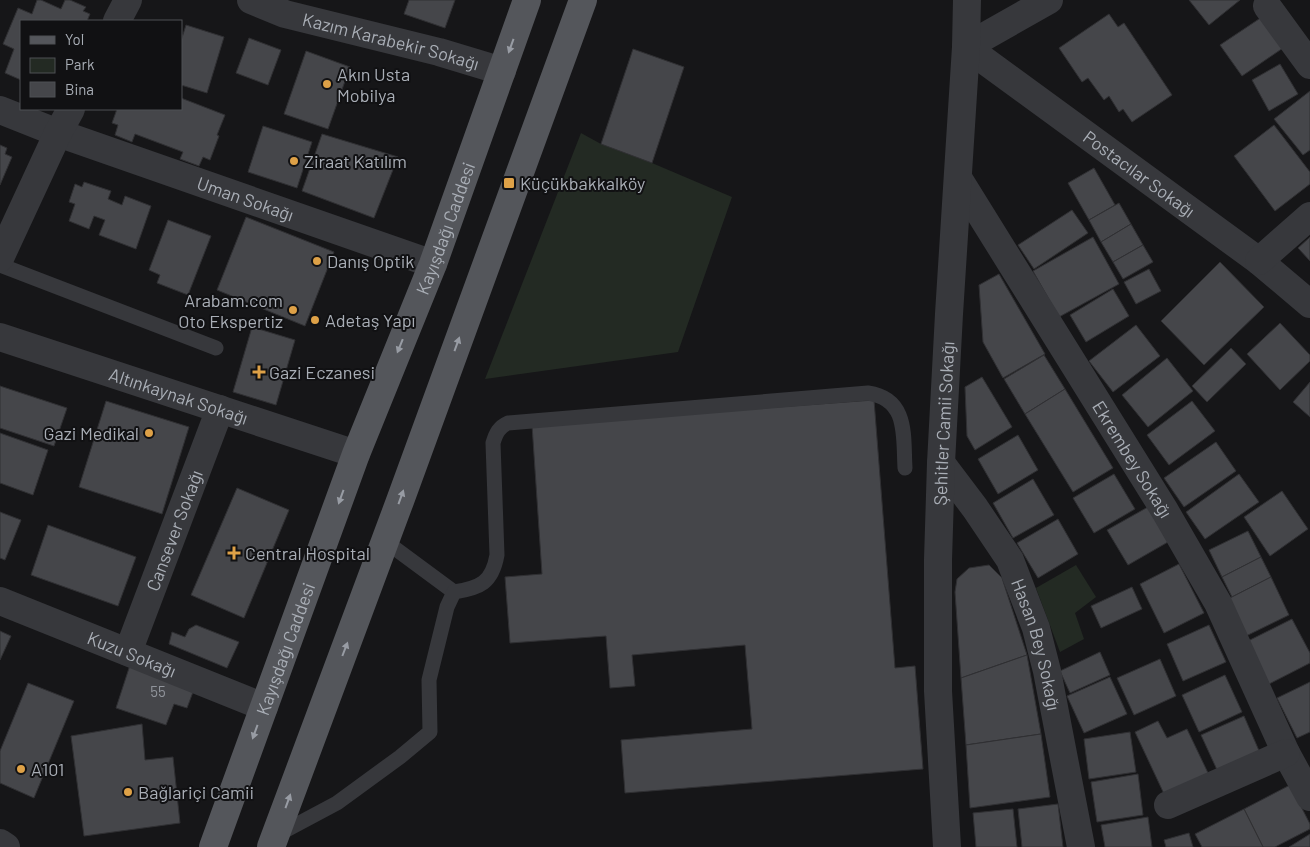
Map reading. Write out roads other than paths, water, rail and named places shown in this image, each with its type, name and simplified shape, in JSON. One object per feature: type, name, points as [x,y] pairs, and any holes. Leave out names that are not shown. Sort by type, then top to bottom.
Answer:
[{"type":"main road","name":"Kayışdağı Caddesi","points":[[213,847],[356,454],[433,264],[527,0]]},
{"type":"main road","points":[[273,841],[583,0]]},
{"type":"street","points":[[118,20],[128,0]]},
{"type":"street","name":"Kazım Karabekir Sokağı","points":[[251,0],[285,14],[429,50],[502,71]]},
{"type":"street","name":"Şehitler Camii Sokağı","points":[[946,847],[938,691],[938,560],[941,463],[966,48],[967,0]]},
{"type":"street","points":[[966,48],[1049,0]]},
{"type":"street","points":[[1267,6],[1310,65]]},
{"type":"street","name":"Postacılar Sokağı","points":[[966,48],[1258,261],[1310,304]]},
{"type":"street","name":"Uman Sokağı","points":[[0,110],[58,133],[433,264]]},
{"type":"street","points":[[0,258],[70,110]]},
{"type":"street","name":"Ekrembey Sokağı","points":[[958,178],[1165,512],[1218,603],[1286,753],[1310,797]]},
{"type":"street","points":[[1258,261],[1310,216]]},
{"type":"street","name":"Altınkaynak Sokağı","points":[[0,337],[356,454]]},
{"type":"street","name":"Cansever Sokağı","points":[[128,652],[220,409]]},
{"type":"street","name":"Hasan Bey Sokağı","points":[[941,463],[975,508],[1010,560],[1036,628],[1081,847]]},
{"type":"street","name":"Kuzu Sokağı","points":[[0,601],[264,707]]},
{"type":"street","points":[[1168,806],[1286,753]]},
{"type":"street","points":[[0,843],[6,847]]},
{"type":"lane","points":[[0,265],[216,348]]},
{"type":"lane","points":[[385,541],[454,592],[473,589],[482,584],[495,566],[497,555],[493,442],[498,430],[508,422],[868,392],[886,398],[899,413],[902,424],[905,468]]},
{"type":"lane","points":[[273,841],[337,803],[400,757],[430,732],[430,680],[447,607],[454,592]]},
{"type":"place","name":"Akın Usta Mobilya","points":[[327,84]]},
{"type":"place","name":"Ziraat Katılım","points":[[294,161]]},
{"type":"place","name":"Küçükbakkalköy","points":[[509,183]]},
{"type":"place","name":"Danış Optik","points":[[317,261]]},
{"type":"place","name":"Arabam.com Oto Ekspertiz","points":[[293,310]]},
{"type":"place","name":"Adetaş Yapı","points":[[315,320]]},
{"type":"place","name":"Gazi Eczanesi","points":[[259,372]]},
{"type":"place","name":"Gazi Medikal","points":[[149,433]]},
{"type":"place","name":"Central Hospital","points":[[234,553]]},
{"type":"place","name":"A101","points":[[21,769]]},
{"type":"place","name":"Bağlariçi Camii","points":[[128,792]]}]
